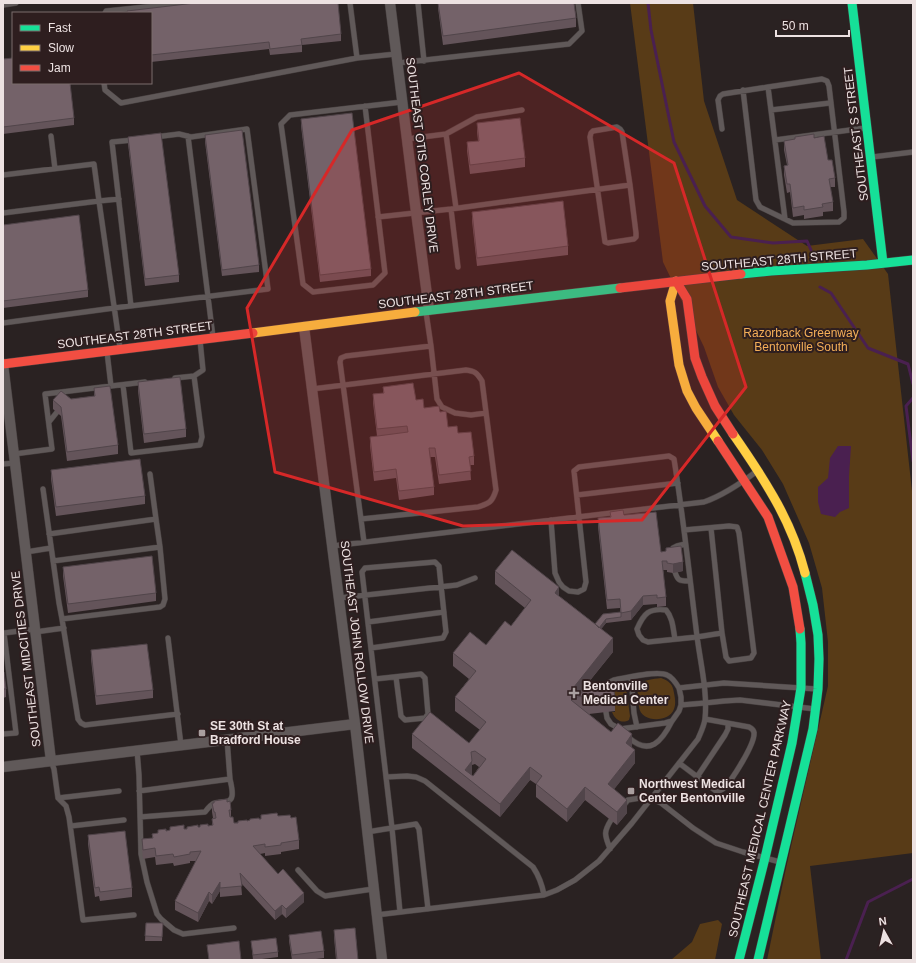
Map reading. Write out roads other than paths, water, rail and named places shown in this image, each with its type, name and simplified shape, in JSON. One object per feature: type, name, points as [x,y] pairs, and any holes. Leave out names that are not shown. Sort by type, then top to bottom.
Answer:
[{"type":"main road","name":"SOUTHEAST S STREET","points":[[852,3],[883,263]]},
{"type":"main road","name":"SOUTHEAST 28TH STREET","points":[[3,364],[676,281],[771,271],[913,260]]},
{"type":"main road","points":[[676,281],[687,299],[696,358],[702,377],[715,406],[773,495],[785,518],[801,558],[813,605],[818,635],[819,659],[816,709],[808,749],[758,960]]},
{"type":"main road","name":"SOUTHEAST MEDICAL CENTER PARKWAY","points":[[676,281],[670,301],[679,366],[687,391],[696,408],[768,518],[793,587],[799,623],[802,661],[801,688],[792,743],[740,960]]},
{"type":"street","name":"SOUTHEAST OTIS CORLEY DRIVE","points":[[390,3],[428,311]]},
{"type":"street","name":"SOUTHEAST JOHN ROLLOW DRIVE","points":[[304,327],[355,724],[382,960]]},
{"type":"street","name":"SOUTHEAST MIDCITIES DRIVE","points":[[3,364],[51,761]]},
{"type":"street","points":[[3,767],[355,724]]},
{"type":"lane","points":[[3,5],[16,3]]},
{"type":"lane","points":[[106,12],[185,3]]},
{"type":"lane","points":[[350,3],[357,58]]},
{"type":"lane","points":[[418,3],[424,61]]},
{"type":"lane","points":[[104,84],[105,90],[121,104],[357,58],[424,61],[569,44],[582,31],[578,3]]},
{"type":"lane","points":[[722,129],[718,100],[723,94],[743,90],[822,79],[827,81],[844,218],[839,222],[793,223],[760,207],[756,200],[743,90]]},
{"type":"lane","points":[[768,87],[785,219]]},
{"type":"lane","points":[[365,106],[385,273],[373,285],[313,292],[303,284],[281,124],[290,115],[365,106],[402,102]]},
{"type":"lane","points":[[771,110],[830,103]]},
{"type":"lane","points":[[407,139],[446,134],[477,117],[522,110]]},
{"type":"lane","points":[[617,126],[620,129],[622,132],[630,185],[636,237],[634,239],[608,243],[605,242],[590,137],[593,131],[617,126]]},
{"type":"lane","points":[[775,140],[867,128]]},
{"type":"lane","points":[[3,323],[268,288],[247,129],[192,137],[179,134],[149,138]]},
{"type":"lane","points":[[446,134],[454,208],[458,267]]},
{"type":"lane","points":[[51,136],[55,169]]},
{"type":"lane","points":[[188,136],[213,338]]},
{"type":"lane","points":[[131,306],[112,142],[142,138]]},
{"type":"lane","points":[[871,158],[913,152]]},
{"type":"lane","points":[[3,176],[94,164],[120,349]]},
{"type":"lane","points":[[378,217],[630,185]]},
{"type":"lane","points":[[3,214],[119,199]]},
{"type":"lane","points":[[428,311],[437,399],[442,407],[455,413],[471,415],[486,413]]},
{"type":"lane","points":[[173,379],[194,376],[203,370],[200,339]]},
{"type":"lane","points":[[364,542],[340,362],[341,358],[346,356],[431,346]]},
{"type":"lane","points":[[107,351],[112,386]]},
{"type":"lane","points":[[312,389],[466,370],[474,371],[482,381],[496,490],[494,498],[489,503],[478,507],[361,519]]},
{"type":"lane","points":[[123,385],[130,453],[200,444],[202,437],[194,376]]},
{"type":"lane","points":[[3,464],[15,458],[52,449],[45,394],[151,381]]},
{"type":"lane","points":[[68,397],[72,391]]},
{"type":"lane","points":[[49,422],[57,412]]},
{"type":"lane","points":[[376,915],[544,895],[557,890],[575,880],[599,861],[632,823],[650,798],[698,739],[705,719],[704,685],[685,544],[682,505],[674,459],[669,456],[579,467],[574,471],[586,582],[584,589],[578,592],[568,591],[563,587],[555,573],[551,520]]},
{"type":"lane","points":[[332,546],[704,502],[725,493],[744,481],[757,470]]},
{"type":"lane","points":[[62,619],[160,607],[163,605],[165,599],[160,547],[150,474]]},
{"type":"lane","points":[[577,496],[678,483]]},
{"type":"lane","points":[[43,489],[58,603],[64,628],[78,719],[85,725],[178,714]]},
{"type":"lane","points":[[49,534],[156,520]]},
{"type":"lane","points":[[684,530],[729,526],[737,527],[754,653],[751,658],[729,661],[726,657],[722,633],[711,528]]},
{"type":"lane","points":[[673,556],[673,548],[685,544]]},
{"type":"lane","points":[[53,561],[160,547]]},
{"type":"lane","points":[[26,552],[51,548]]},
{"type":"lane","points":[[371,648],[443,638],[446,632],[442,586],[439,566],[435,562],[365,568],[362,572],[392,828],[400,912]]},
{"type":"lane","points":[[675,572],[676,578],[679,580],[690,581]]},
{"type":"lane","points":[[339,598],[457,585],[475,578]]},
{"type":"lane","points":[[675,639],[673,623],[670,614],[666,610],[660,609],[650,611],[641,618],[637,629],[639,636],[642,640],[648,642],[697,637],[722,633]]},
{"type":"lane","points":[[368,622],[444,612]]},
{"type":"lane","points":[[3,734],[16,733],[5,649],[4,630],[35,631],[64,628]]},
{"type":"lane","points":[[168,638],[181,745]]},
{"type":"lane","points":[[605,694],[605,689],[608,683],[614,680],[657,673],[666,674],[674,680],[679,688],[681,697],[679,711],[672,720],[667,731],[660,740],[652,746],[642,746],[634,742],[620,729],[611,724],[606,712]]},
{"type":"lane","points":[[375,679],[421,674],[425,678],[428,714],[425,718],[405,720],[401,716],[396,677]]},
{"type":"lane","points":[[631,677],[637,727]]},
{"type":"lane","points":[[679,688],[724,683],[818,689]]},
{"type":"lane","points":[[681,705],[740,700],[816,709]]},
{"type":"lane","points":[[679,762],[716,791],[720,791],[744,762],[753,741],[755,733],[753,730],[749,727],[705,719]]},
{"type":"lane","points":[[620,729],[665,723],[672,720]]},
{"type":"lane","points":[[697,777],[725,735],[728,729],[728,724]]},
{"type":"lane","points":[[140,817],[205,812],[208,807],[214,804],[229,801],[233,794],[230,779],[227,739]]},
{"type":"lane","points":[[136,750],[139,775],[141,854],[147,882],[157,914],[174,930],[183,934],[234,928]]},
{"type":"lane","points":[[51,761],[54,769],[58,798],[66,806],[71,826],[82,920],[134,915]]},
{"type":"lane","points":[[386,777],[407,776],[416,777],[425,781],[533,867],[538,873],[544,895]]},
{"type":"lane","points":[[139,791],[230,779]]},
{"type":"lane","points":[[58,798],[120,791]]},
{"type":"lane","points":[[621,808],[628,800],[650,798],[661,803],[693,828],[716,843],[781,862]]},
{"type":"lane","points":[[71,826],[124,820]]},
{"type":"lane","points":[[610,849],[605,833],[611,820]]},
{"type":"lane","points":[[367,832],[416,824],[419,829],[428,909]]},
{"type":"lane","points":[[298,870],[317,891],[325,896],[373,890]]},
{"type":"waterway","points":[[648,3],[651,30],[674,142],[705,206],[731,237],[773,243],[807,241],[811,250]]},
{"type":"waterway","points":[[820,287],[831,293],[868,348],[908,364],[913,384]]},
{"type":"waterway","points":[[913,398],[906,406],[913,461]]},
{"type":"waterway","points":[[846,960],[868,902],[913,879]]},
{"type":"place","name":"Bentonville Medical Center","points":[[574,693]]},
{"type":"place","name":"SE 30th St at Bradford House","points":[[202,733]]},
{"type":"place","name":"Northwest Medical Center Bentonville","points":[[631,791]]},
{"type":"park label","name":"Razorback Greenway Bentonville South","points":[[801,340]]}]
